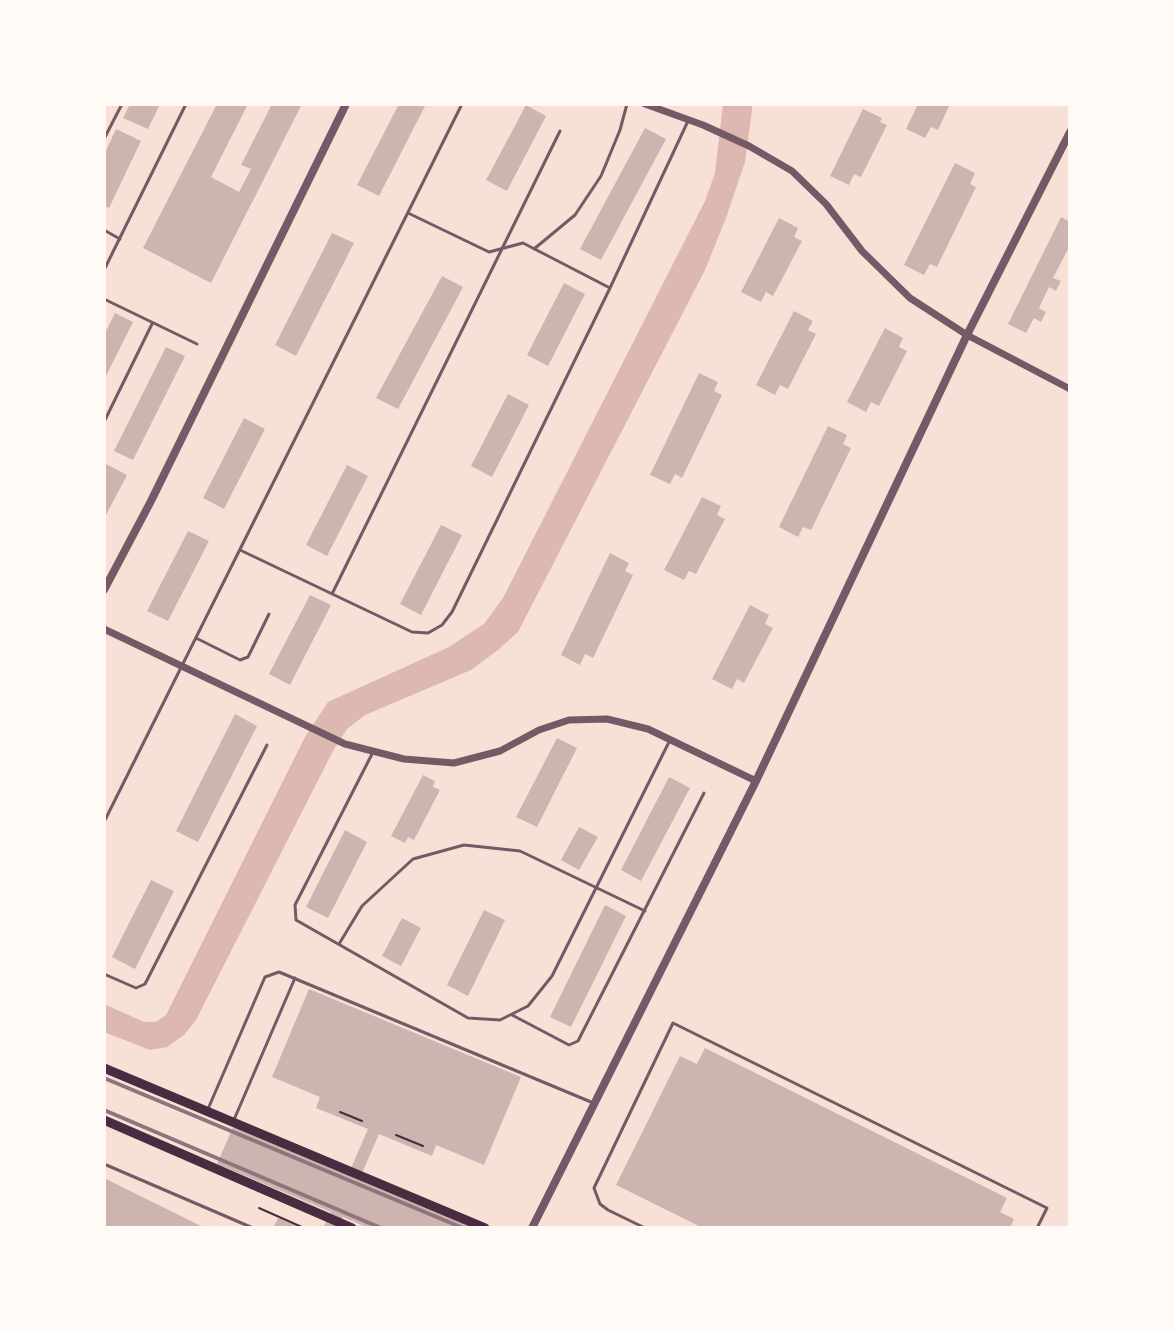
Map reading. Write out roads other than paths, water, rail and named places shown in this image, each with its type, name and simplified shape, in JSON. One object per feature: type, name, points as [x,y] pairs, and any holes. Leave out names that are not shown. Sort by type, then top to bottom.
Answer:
[{"type":"main road","points":[[104,1068],[485,1228]]},
{"type":"main road","points":[[104,1120],[352,1228]]},
{"type":"street","points":[[104,590],[151,501],[346,104]]},
{"type":"street","points":[[645,104],[703,125],[749,146],[792,171],[826,204],[862,251],[910,298],[967,335],[1070,389]]},
{"type":"street","points":[[532,1228],[756,781],[967,335],[1070,132]]},
{"type":"street","points":[[104,629],[345,744],[404,759],[454,763],[500,751],[539,730],[569,720],[607,719],[648,729],[756,781]]},
{"type":"lane","points":[[104,139],[122,104]]},
{"type":"lane","points":[[104,270],[186,104]]},
{"type":"lane","points":[[104,822],[462,104]]},
{"type":"lane","points":[[534,249],[575,215],[601,176],[627,104]]},
{"type":"lane","points":[[240,550],[412,632],[428,633],[442,625],[452,612],[689,120]]},
{"type":"lane","points":[[332,594],[560,131]]},
{"type":"lane","points":[[408,213],[489,252],[523,243],[610,288]]},
{"type":"lane","points":[[104,230],[120,239]]},
{"type":"lane","points":[[104,299],[197,344]]},
{"type":"lane","points":[[104,422],[152,324]]},
{"type":"lane","points":[[196,638],[240,660],[248,657],[269,614]]},
{"type":"lane","points":[[374,751],[295,905],[296,920],[468,1018],[500,1020],[528,1006],[552,976],[670,740]]},
{"type":"lane","points":[[104,974],[136,988],[145,984],[267,745]]},
{"type":"lane","points":[[511,1015],[569,1045],[578,1041],[704,793]]},
{"type":"lane","points":[[339,944],[362,906],[413,859],[464,845],[520,851],[645,911]]},
{"type":"lane","points":[[207,1111],[265,977],[279,972],[595,1103]]},
{"type":"lane","points":[[233,1122],[295,978]]},
{"type":"lane","points":[[645,1228],[600,1204],[594,1188],[673,1023],[1047,1208],[1037,1228]]},
{"type":"lane","points":[[104,1164],[253,1228]]},
{"type":"railway","points":[[104,1078],[463,1228]]},
{"type":"railway","points":[[104,1110],[381,1228]]}]
